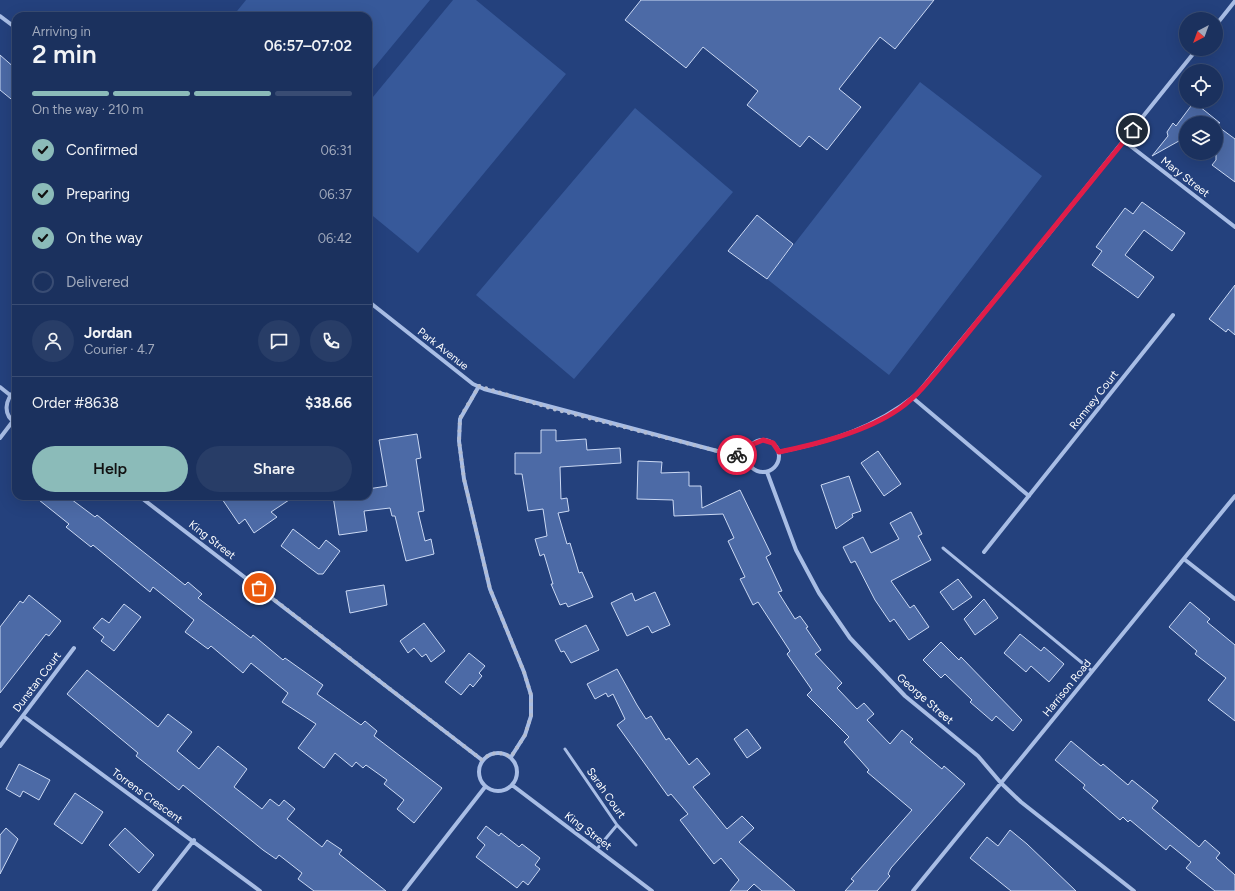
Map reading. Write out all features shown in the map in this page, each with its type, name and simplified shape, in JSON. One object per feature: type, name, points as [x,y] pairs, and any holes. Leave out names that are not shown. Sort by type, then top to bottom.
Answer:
[{"type":"street","points":[[1223,16],[1235,1]]},
{"type":"street","points":[[0,16],[12,25]]},
{"type":"street","points":[[779,452],[816,445],[863,427],[899,409],[913,398],[942,365],[1191,56]]},
{"type":"street","name":"Mary Street","points":[[1124,141],[1235,227]]},
{"type":"street","name":"Park Avenue","points":[[372,304],[479,386],[523,400],[637,431],[721,452],[747,456]]},
{"type":"street","name":"Romney Court","points":[[984,552],[1173,315]]},
{"type":"street","points":[[479,386],[460,418],[459,441],[464,479],[490,589],[524,672],[531,695],[531,716],[525,735],[511,757]]},
{"type":"street","points":[[0,387],[10,395],[6,407],[8,414],[12,419]]},
{"type":"street","points":[[913,398],[1029,496]]},
{"type":"street","points":[[0,438],[12,425]]},
{"type":"street","points":[[763,440],[773,443],[779,452],[778,463],[772,470],[766,472],[757,471],[751,468],[747,456],[751,445],[763,440]]},
{"type":"street","name":"George Street","points":[[766,472],[796,550],[818,593],[850,638],[905,696],[978,756],[1001,783],[1021,802],[1134,891]]},
{"type":"street","name":"Harrison Road","points":[[913,891],[1235,496]]},
{"type":"street","name":"King Street","points":[[144,500],[482,760]]},
{"type":"street","points":[[1184,559],[1235,599]]},
{"type":"street","name":"Dunstan Court","points":[[0,746],[74,648]]},
{"type":"street","name":"Torrens Crescent","points":[[23,716],[194,840],[260,891]]},
{"type":"street","points":[[495,753],[503,753],[511,757],[517,768],[517,777],[512,785],[506,790],[496,791],[485,787],[480,780],[478,773],[482,760],[488,755],[495,753]]},
{"type":"street","name":"King Street","points":[[512,785],[652,891]]},
{"type":"street","points":[[404,891],[485,787]]},
{"type":"street","points":[[154,891],[194,840]]},
{"type":"lane","points":[[943,548],[1092,671]]},
{"type":"lane","name":"Sarah Court","points":[[565,749],[617,825],[636,845]]},
{"type":"lane","points":[[597,849],[617,825]]},
{"type":"shaded area","points":[[246,0],[430,0],[372,70],[372,12],[236,12]]},
{"type":"shaded area","points":[[453,0],[476,0],[566,74],[418,253],[372,215],[372,98]]},
{"type":"shaded area","points":[[920,82],[1042,176],[889,375],[767,279]]},
{"type":"shaded area","points":[[635,108],[733,192],[574,379],[476,295]]},
{"type":"building","points":[[641,0],[934,0],[895,49],[880,37],[839,89],[861,107],[827,150],[809,136],[800,147],[747,105],[758,91],[703,47],[686,68],[625,20]]},
{"type":"building","points":[[0,55],[12,66],[12,100],[0,90]]},
{"type":"building","points":[[1190,108],[1201,108],[1211,116],[1184,116]]},
{"type":"building","points":[[1179,122],[1179,141],[1152,156],[1168,136],[1167,132],[1173,123],[1176,126]]},
{"type":"building","points":[[1223,130],[1235,139],[1235,182],[1212,165],[1216,160],[1223,160]]},
{"type":"building","points":[[1142,202],[1185,233],[1172,251],[1144,230],[1125,255],[1154,277],[1138,298],[1092,265],[1102,251],[1096,247],[1125,208],[1133,214]]},
{"type":"building","points":[[757,215],[793,244],[767,279],[728,251]]},
{"type":"building","points":[[1235,285],[1235,335],[1228,329],[1226,332],[1209,319]]},
{"type":"building","points":[[541,430],[556,430],[556,441],[586,439],[587,450],[620,448],[621,463],[560,467],[561,499],[567,498],[569,511],[558,513],[567,544],[570,543],[579,573],[582,572],[593,597],[568,607],[566,603],[560,605],[551,584],[553,584],[544,554],[540,556],[535,539],[547,536],[543,509],[528,511],[522,474],[515,474],[515,453],[541,453]]},
{"type":"building","points":[[417,434],[421,458],[416,459],[424,511],[418,512],[425,541],[431,539],[434,554],[406,561],[395,516],[392,516],[390,508],[364,511],[367,531],[339,535],[334,500],[372,500],[372,488],[387,486],[379,440]]},
{"type":"building","points":[[878,451],[901,484],[884,496],[861,463]]},
{"type":"building","points":[[638,461],[662,462],[661,473],[689,472],[689,486],[701,486],[702,508],[740,490],[771,554],[766,557],[782,591],[778,592],[795,619],[800,616],[808,627],[806,628],[821,650],[815,654],[842,683],[837,688],[857,709],[864,703],[874,714],[867,720],[890,744],[902,730],[913,739],[910,742],[942,769],[944,766],[965,784],[891,868],[888,874],[890,876],[877,891],[845,891],[854,881],[851,879],[912,810],[867,772],[869,770],[844,742],[849,737],[807,695],[812,690],[787,654],[790,651],[758,602],[753,605],[740,579],[745,577],[728,541],[734,538],[723,514],[674,516],[673,500],[637,499]]},
{"type":"building","points":[[849,476],[861,511],[852,514],[853,517],[836,529],[821,485]]},
{"type":"building","points":[[39,500],[72,500],[95,517],[97,515],[185,585],[188,582],[202,594],[198,598],[251,638],[253,635],[283,660],[285,658],[323,685],[317,694],[361,725],[365,721],[377,731],[374,736],[442,788],[414,823],[397,809],[404,800],[384,784],[387,780],[366,765],[363,768],[356,762],[352,767],[335,753],[324,768],[298,748],[316,724],[282,702],[288,693],[251,663],[243,673],[211,646],[208,649],[185,632],[194,620],[153,587],[150,592],[93,545],[91,547],[66,527],[69,524]]},
{"type":"building","points":[[223,500],[289,500],[271,512],[277,517],[254,533],[245,519],[239,524]]},
{"type":"building","points":[[911,512],[922,534],[918,536],[931,560],[891,581],[910,608],[914,605],[929,627],[909,640],[894,619],[890,622],[875,600],[855,561],[851,563],[843,547],[863,537],[871,553],[899,539],[890,523]]},
{"type":"building","points":[[293,529],[319,549],[326,540],[340,551],[323,574],[318,574],[281,546]]},
{"type":"building","points":[[958,579],[972,597],[953,610],[940,592]]},
{"type":"building","points":[[384,585],[387,605],[350,613],[346,591]]},
{"type":"building","points":[[655,592],[670,625],[652,633],[648,626],[627,636],[611,603],[632,593],[635,601]]},
{"type":"building","points":[[29,595],[61,621],[49,636],[46,634],[0,693],[0,627],[20,601],[23,603]]},
{"type":"building","points":[[984,599],[998,618],[975,635],[964,619]]},
{"type":"building","points":[[1190,602],[1210,619],[1207,622],[1235,645],[1235,721],[1208,700],[1226,678],[1195,654],[1197,651],[1169,627]]},
{"type":"building","points":[[124,604],[141,617],[114,651],[101,641],[104,637],[93,628],[102,618],[109,623]]},
{"type":"building","points":[[424,623],[445,651],[431,662],[426,654],[422,657],[414,648],[408,653],[400,641]]},
{"type":"building","points":[[586,625],[599,650],[571,663],[564,651],[561,652],[555,640]]},
{"type":"building","points":[[1020,634],[1041,651],[1044,647],[1064,664],[1049,682],[1031,666],[1026,672],[1004,653]]},
{"type":"building","points":[[941,642],[959,660],[961,657],[1022,720],[1013,731],[996,716],[992,721],[970,702],[972,700],[945,674],[941,678],[923,660]]},
{"type":"building","points":[[469,653],[485,666],[479,673],[482,676],[473,687],[470,684],[461,695],[445,682]]},
{"type":"building","points":[[617,669],[646,719],[651,716],[666,740],[669,738],[689,765],[697,758],[710,774],[693,787],[727,829],[742,816],[754,828],[739,842],[795,891],[762,891],[754,884],[747,891],[730,891],[739,880],[721,858],[714,864],[680,820],[688,814],[671,794],[668,796],[617,725],[625,719],[613,694],[608,697],[606,693],[595,699],[587,684]]},
{"type":"building","points":[[87,670],[158,727],[168,714],[192,732],[177,751],[199,769],[218,746],[247,769],[234,787],[262,809],[270,799],[279,806],[284,800],[295,809],[287,819],[322,847],[327,840],[342,850],[339,854],[386,891],[314,891],[298,879],[302,873],[279,855],[276,859],[263,850],[183,785],[179,790],[136,756],[138,753],[67,694]]},
{"type":"building","points":[[747,729],[761,748],[747,758],[734,739]]},
{"type":"building","points":[[1071,741],[1101,766],[1103,764],[1128,785],[1132,780],[1158,801],[1152,808],[1199,847],[1205,840],[1220,853],[1216,858],[1235,875],[1235,891],[1215,891],[1186,868],[1191,862],[1170,845],[1166,850],[1130,820],[1128,822],[1123,817],[1120,820],[1083,788],[1085,785],[1055,760]]},
{"type":"building","points":[[19,764],[50,780],[39,800],[23,791],[20,797],[6,789]]},
{"type":"building","points":[[75,793],[103,812],[82,844],[54,824]]},
{"type":"building","points":[[486,826],[499,836],[501,833],[519,847],[522,844],[540,858],[535,865],[540,869],[528,885],[523,881],[517,888],[476,857],[485,845],[477,838]]},
{"type":"building","points":[[6,828],[18,839],[0,874],[0,835]]},
{"type":"building","points":[[125,828],[154,855],[139,873],[109,845]]},
{"type":"building","points":[[1010,830],[1027,844],[1076,891],[1011,891],[970,858],[987,837],[998,846]]},
{"type":"way so far","points":[[259,588],[482,760],[488,755],[495,753],[503,753],[511,757],[525,735],[531,716],[531,695],[524,672],[490,589],[464,479],[459,441],[460,418],[479,386],[484,389],[581,416],[737,455]]},
{"type":"route","points":[[737,455],[747,456],[751,445],[755,442],[763,440],[773,443],[779,452],[816,445],[863,427],[899,409],[917,394],[942,365],[1133,130]]}]
